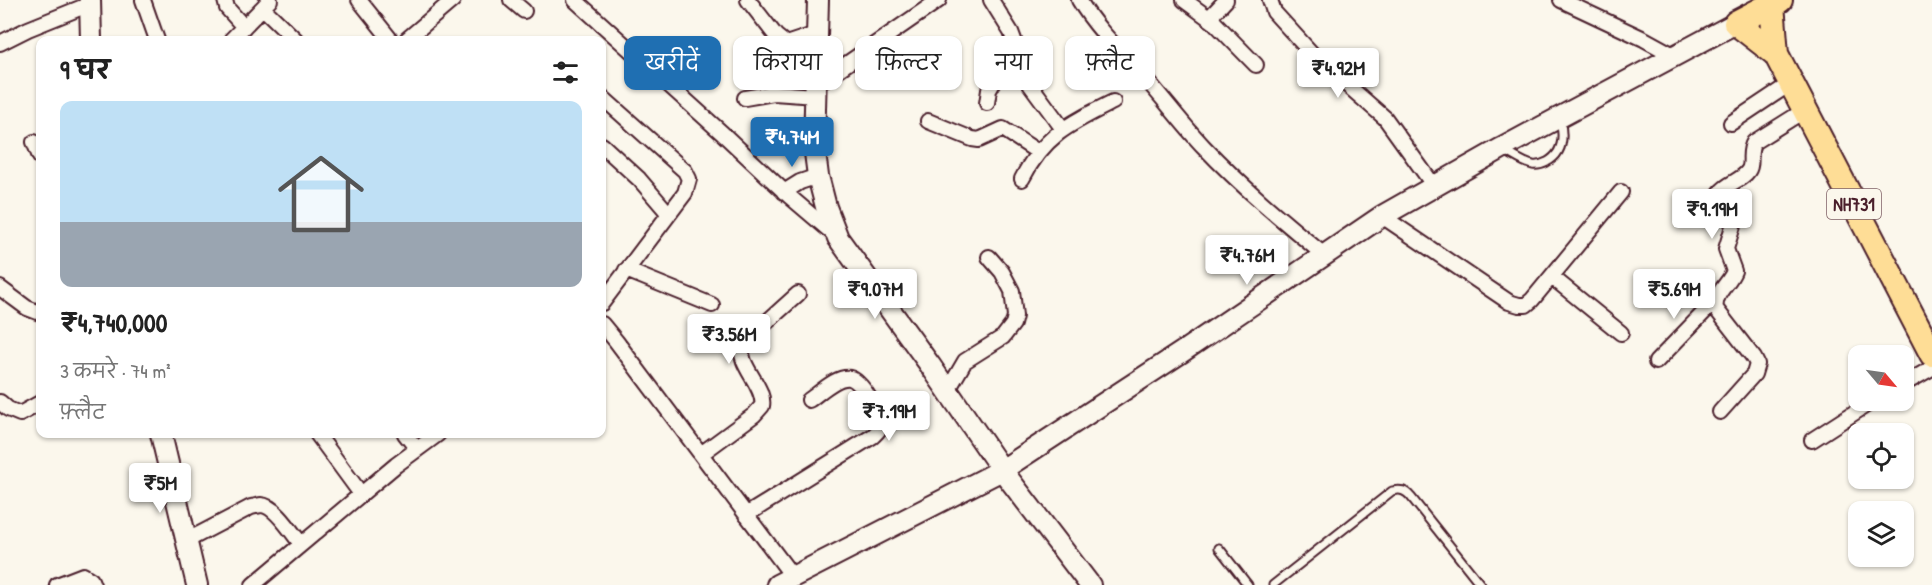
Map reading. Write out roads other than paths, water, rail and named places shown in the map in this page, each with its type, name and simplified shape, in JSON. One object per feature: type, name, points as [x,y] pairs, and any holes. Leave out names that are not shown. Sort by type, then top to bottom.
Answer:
[{"type":"highway","name":"NH731","points":[[1776,54],[1776,2],[1736,23],[1776,54],[1932,354]]},
{"type":"main road","points":[[816,34],[818,0]]},
{"type":"main road","points":[[90,2],[91,36]]},
{"type":"main road","points":[[785,581],[1002,470],[1191,346],[1382,216],[1502,148],[1736,23]]},
{"type":"main road","points":[[816,90],[814,145],[818,176],[826,207],[838,238],[948,390],[1002,470],[1090,585]]},
{"type":"main road","points":[[162,438],[197,585]]},
{"type":"street","points":[[143,0],[156,36]]},
{"type":"street","points":[[225,0],[227,8],[244,27]]},
{"type":"street","points":[[360,0],[388,36]]},
{"type":"street","points":[[411,36],[453,0]]},
{"type":"street","points":[[511,0],[524,11]]},
{"type":"street","points":[[575,0],[784,192],[838,238]]},
{"type":"street","points":[[748,0],[776,36],[786,44],[816,34]]},
{"type":"street","points":[[843,70],[939,0]]},
{"type":"street","points":[[991,0],[1012,36]]},
{"type":"street","points":[[1079,0],[1101,32],[1144,76],[1173,114],[1205,149],[1324,255]]},
{"type":"street","points":[[1184,0],[1209,18],[1256,65]]},
{"type":"street","points":[[1209,18],[1226,0]]},
{"type":"street","points":[[1270,0],[1274,12],[1315,57],[1385,118],[1434,186]]},
{"type":"street","points":[[1561,0],[1675,56]]},
{"type":"street","points":[[0,43],[90,2]]},
{"type":"street","points":[[235,36],[266,4],[293,36]]},
{"type":"street","points":[[1731,123],[1791,83]]},
{"type":"street","points":[[746,98],[816,90]]},
{"type":"street","points":[[987,103],[990,90]]},
{"type":"street","points":[[1034,90],[1063,129]]},
{"type":"street","points":[[606,101],[685,171],[688,179],[685,193],[606,298]]},
{"type":"street","points":[[1022,179],[1038,152],[1063,129],[1113,102]]},
{"type":"street","points":[[1656,362],[1715,301],[1729,282],[1734,270],[1726,249],[1733,221],[1721,201],[1720,193],[1726,185],[1747,173],[1750,148],[1754,142],[1805,110]]},
{"type":"street","points":[[928,121],[979,140],[1003,129],[1038,152]]},
{"type":"street","points":[[34,142],[36,147]]},
{"type":"street","points":[[606,149],[639,179],[669,214]]},
{"type":"street","points":[[784,192],[800,182],[818,176]]},
{"type":"street","points":[[1382,216],[1509,302],[1519,305],[1532,300],[1620,192]]},
{"type":"street","points":[[948,390],[965,361],[1004,337],[1013,324],[1015,316],[1012,291],[1002,272],[989,257]]},
{"type":"street","points":[[626,270],[712,305]]},
{"type":"street","points":[[1552,277],[1621,333]]},
{"type":"street","points":[[0,288],[27,308],[36,311]]},
{"type":"street","points":[[701,454],[754,415],[762,406],[761,395],[743,359],[743,346],[798,294]]},
{"type":"street","points":[[1715,301],[1716,309],[1757,364],[1754,374],[1720,412]]},
{"type":"street","points":[[606,329],[746,514],[785,581]]},
{"type":"street","points":[[1914,378],[1932,368]]},
{"type":"street","points":[[746,514],[873,436],[879,430],[880,422],[870,399],[859,383],[854,380],[848,378],[837,381],[809,400]]},
{"type":"street","points":[[0,402],[8,409],[20,414],[36,405]]},
{"type":"street","points":[[1812,440],[1857,411]]},
{"type":"street","points":[[320,438],[361,494]]},
{"type":"street","points":[[408,438],[417,449]]},
{"type":"street","points":[[253,585],[361,494],[432,438]]},
{"type":"street","points":[[186,541],[251,507],[260,505],[275,512],[301,544]]},
{"type":"street","points":[[57,585],[83,575],[91,580],[93,585]]},
{"type":"lane","points":[[1502,148],[1518,159],[1541,165],[1552,159],[1559,151],[1563,132],[1559,117]]},
{"type":"lane","points":[[1273,585],[1392,491],[1400,490],[1406,491],[1480,585]]},
{"type":"lane","points":[[1219,548],[1248,585]]}]
